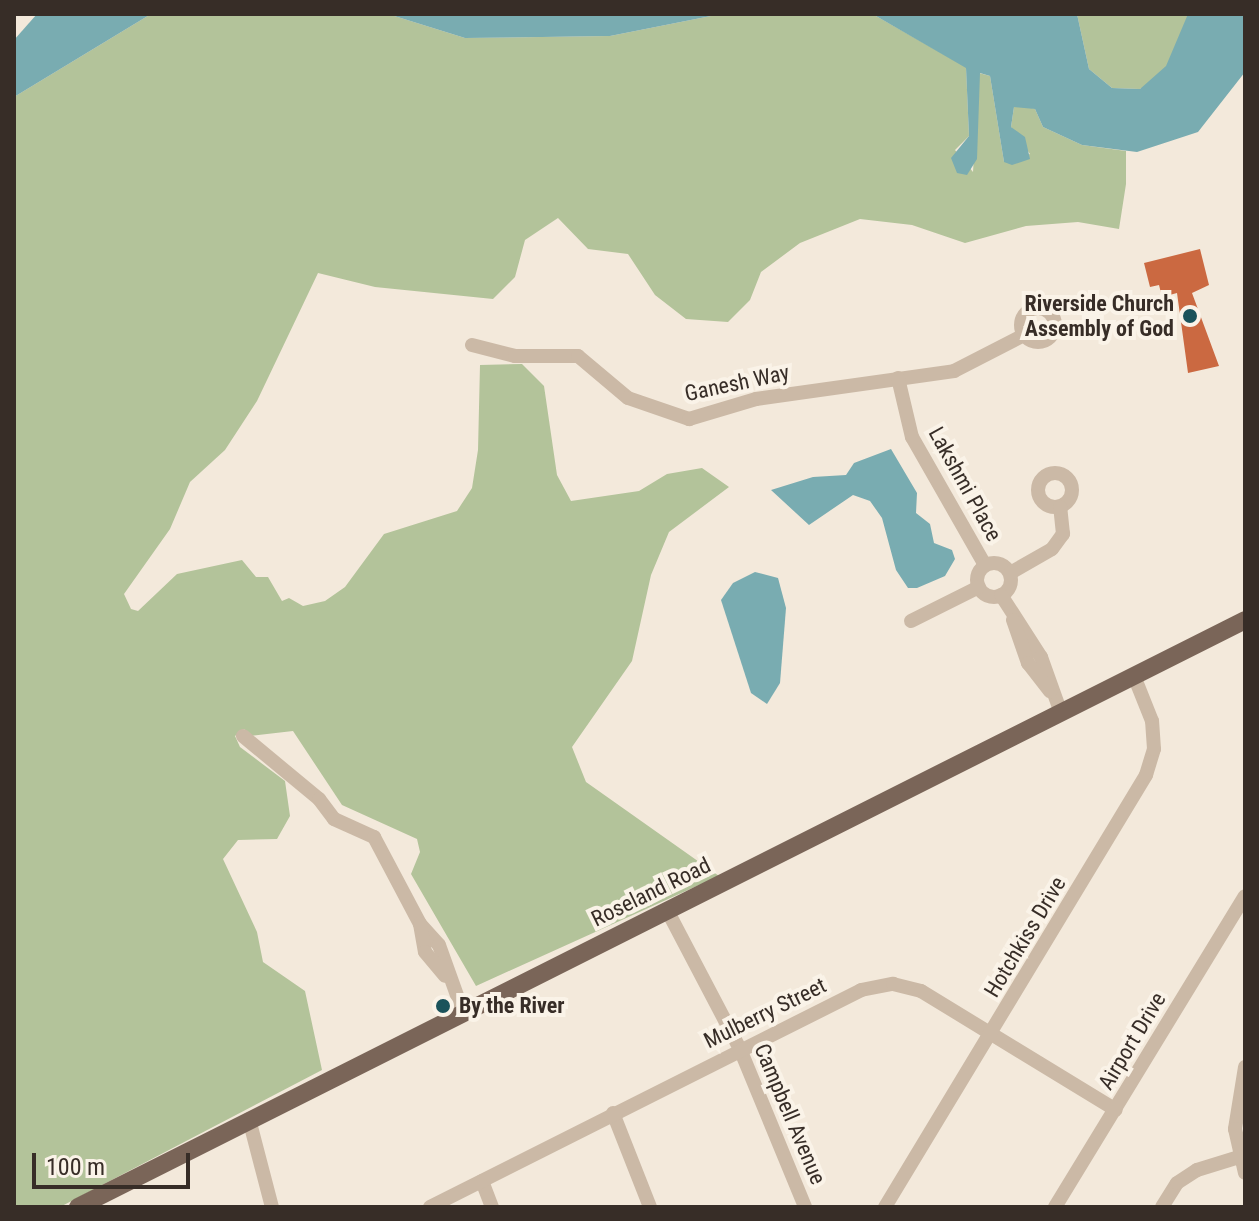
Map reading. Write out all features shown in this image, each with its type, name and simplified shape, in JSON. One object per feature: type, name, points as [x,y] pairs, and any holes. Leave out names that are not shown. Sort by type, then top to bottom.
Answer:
[{"type":"main road","name":"Roseland Road","points":[[78,1207],[1245,620]]},
{"type":"street","name":"Ganesh Way","points":[[472,345],[515,356],[578,356],[628,398],[689,419],[756,399],[954,371],[1024,335]]},
{"type":"street","name":"Lakshmi Place","points":[[898,378],[912,437],[985,565]]},
{"type":"street","points":[[1001,595],[1010,573],[1052,549],[1063,534],[1060,507]]},
{"type":"street","points":[[979,587],[985,565],[999,564],[1010,573]]},
{"type":"street","points":[[911,621],[979,587],[1001,595],[1061,713]]},
{"type":"street","name":"Hotchkiss Drive","points":[[885,1207],[993,1034],[1146,775],[1152,721],[1134,676]]},
{"type":"street","points":[[243,736],[319,799],[334,819],[374,837],[420,924],[425,952],[450,982],[463,1012]]},
{"type":"street","name":"Airport Drive","points":[[1055,1207],[1245,896]]},
{"type":"street","name":"Campbell Avenue","points":[[667,910],[740,1049],[805,1207]]},
{"type":"street","name":"Mulberry Street","points":[[430,1207],[861,990],[893,984],[921,991],[1116,1110]]},
{"type":"street","points":[[1245,1067],[1236,1107],[1239,1157],[1245,1173]]},
{"type":"street","points":[[613,1113],[650,1207]]},
{"type":"street","points":[[249,1119],[272,1207]]},
{"type":"street","points":[[1162,1207],[1177,1183],[1197,1170],[1239,1157]]},
{"type":"street","points":[[482,1181],[492,1207]]},
{"type":"green space","points":[[151,14],[388,14],[465,38],[610,36],[721,14],[876,16],[966,67],[969,136],[955,150],[973,172],[979,73],[990,76],[1004,162],[1030,154],[1011,127],[1014,107],[1022,105],[1035,109],[1043,127],[1082,145],[1126,151],[1126,184],[1119,229],[1078,222],[1026,226],[965,243],[912,225],[860,219],[800,243],[761,272],[750,300],[728,322],[686,319],[655,295],[628,254],[588,249],[558,218],[525,240],[515,277],[493,299],[375,287],[318,273],[257,401],[225,450],[190,482],[170,529],[124,594],[131,609],[138,611],[177,574],[242,560],[256,577],[268,577],[282,601],[289,598],[303,606],[325,601],[345,587],[384,534],[457,511],[472,488],[478,450],[480,365],[522,364],[544,386],[557,475],[571,501],[639,491],[667,474],[702,468],[729,487],[669,532],[651,575],[632,661],[572,747],[586,782],[719,876],[476,986],[411,874],[420,852],[417,839],[342,805],[293,731],[250,736],[244,729],[235,736],[240,747],[285,781],[290,816],[277,839],[238,840],[223,859],[257,932],[263,962],[305,991],[322,1070],[60,1207],[14,1207],[14,97]]},
{"type":"green space","points":[[1077,14],[1193,14],[1168,75],[1140,89],[1112,88],[1089,69]]},
{"type":"water","points":[[37,14],[151,14],[14,97],[14,40]]},
{"type":"water","points":[[388,14],[721,14],[610,36],[465,38]]},
{"type":"water","points":[[851,14],[1077,14],[1089,69],[1112,88],[1140,89],[1166,66],[1188,14],[1245,14],[1245,72],[1198,132],[1137,152],[1082,145],[1043,127],[1035,109],[1014,107],[1011,127],[1025,137],[1030,159],[1012,165],[1004,162],[990,76],[980,73],[977,159],[967,175],[957,173],[951,158],[969,136],[966,68],[876,16]]},
{"type":"water","points":[[891,449],[917,493],[916,513],[930,524],[934,543],[952,550],[955,559],[945,576],[917,588],[908,588],[896,570],[882,518],[870,501],[853,495],[809,525],[771,490],[813,477],[846,475],[854,463]]},
{"type":"water","points":[[755,572],[778,578],[786,608],[780,683],[767,704],[751,693],[721,600],[733,583]]},
{"type":"building","name":"Riverside Church Assembly of God","points":[[1200,249],[1209,285],[1192,293],[1219,366],[1188,373],[1177,293],[1162,297],[1159,285],[1150,287],[1144,263]]},
{"type":"place","name":"Riverside Church Assembly of God","points":[[1190,316]]},
{"type":"place","name":"By the River","points":[[443,1006]]}]
